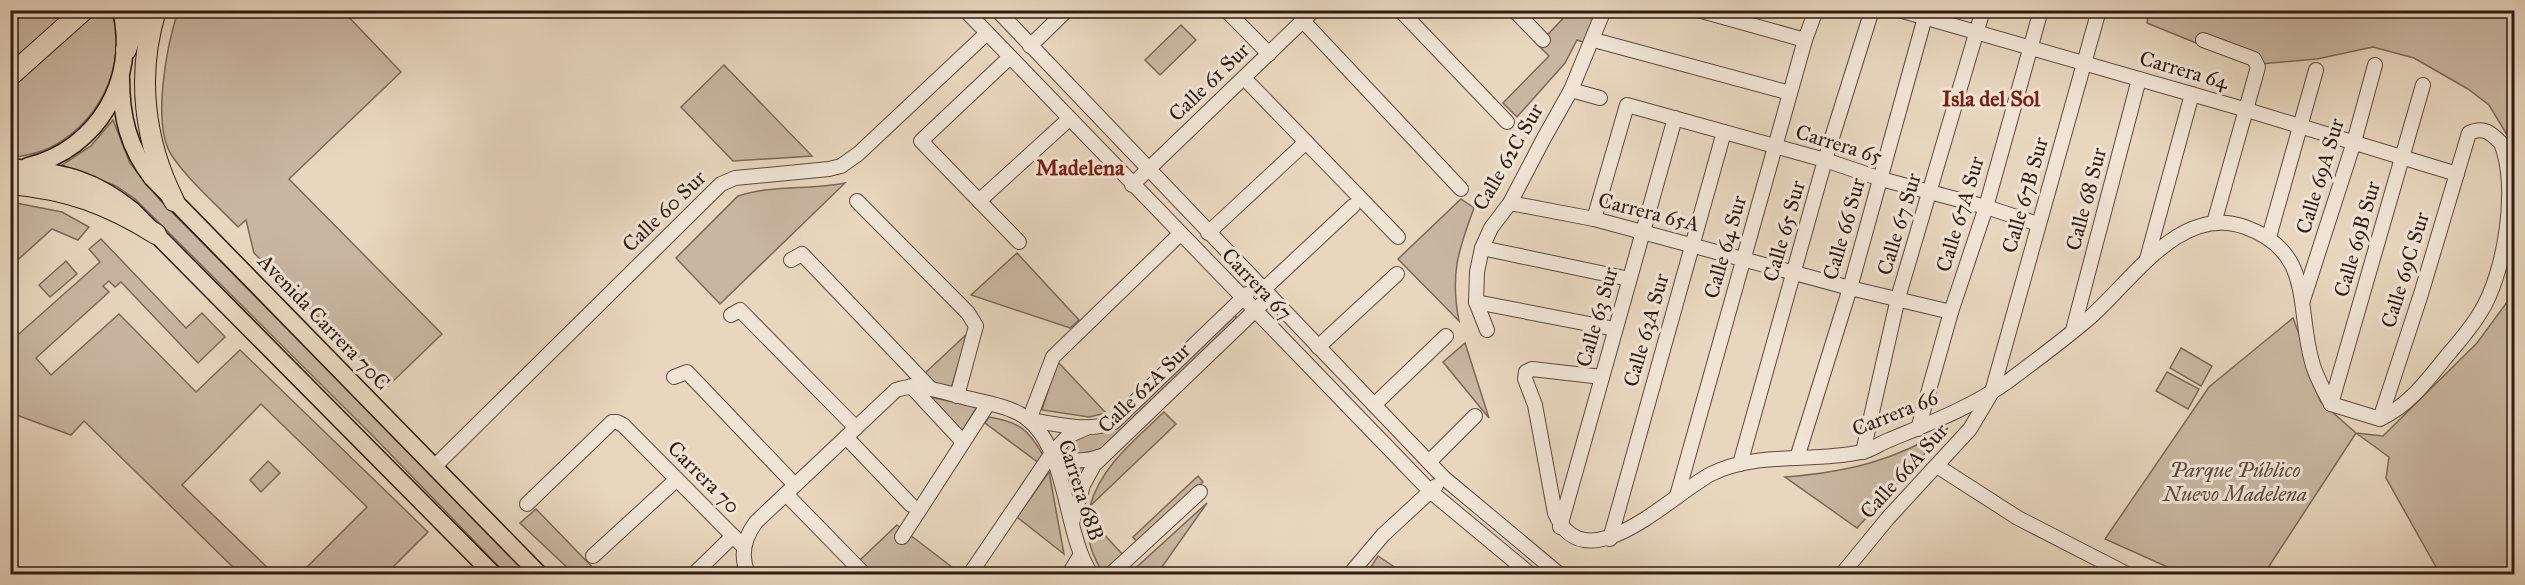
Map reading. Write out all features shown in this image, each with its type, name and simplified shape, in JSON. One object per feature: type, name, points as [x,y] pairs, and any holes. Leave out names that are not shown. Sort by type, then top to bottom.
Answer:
[{"type":"highway","points":[[10,76],[84,10]]},
{"type":"highway","points":[[126,50],[139,10]]},
{"type":"highway","points":[[156,10],[145,62],[145,103],[157,163],[174,201]]},
{"type":"highway","points":[[13,173],[41,187],[92,200],[130,217],[156,234]]},
{"type":"main road","points":[[13,173],[58,155],[91,131],[114,97],[121,78],[126,50],[125,26],[121,10]]},
{"type":"main road","name":"Avenida Carrera 70C","points":[[121,78],[123,115],[136,154],[174,201],[539,574]]},
{"type":"main road","points":[[156,234],[493,574]]},
{"type":"street","name":"Carrera 67","points":[[965,10],[1430,491],[1530,574]]},
{"type":"street","name":"Carrera 67","points":[[997,10],[1444,478],[1559,574]]},
{"type":"street","points":[[1019,242],[921,141],[1007,55],[1067,10]]},
{"type":"street","points":[[1226,10],[1269,54]]},
{"type":"street","name":"Calle 61 Sur","points":[[1132,185],[1314,10]]},
{"type":"street","points":[[1514,10],[1543,40]]},
{"type":"street","name":"Calle 62C Sur","points":[[1487,330],[1476,302],[1477,272],[1482,248],[1491,228],[1510,203],[1571,90],[1594,40],[1604,10]]},
{"type":"street","points":[[1698,10],[1805,40]]},
{"type":"street","name":"Calle 64 Sur","points":[[1677,496],[1805,40],[1816,10]]},
{"type":"street","name":"Calle 65 Sur","points":[[1740,464],[1826,160],[1872,10]]},
{"type":"street","name":"Carrera 64","points":[[1899,10],[1926,14],[2457,174]]},
{"type":"street","name":"Calle 67 Sur","points":[[1863,452],[1898,298],[1983,10]]},
{"type":"street","name":"Calle 67A Sur","points":[[1918,429],[1951,312],[1986,207],[2041,10]]},
{"type":"street","name":"Calle 67B Sur","points":[[1992,392],[2099,10]]},
{"type":"street","points":[[1401,11],[1507,122]]},
{"type":"street","name":"Calle 66 Sur","points":[[1797,458],[1850,288],[1926,14]]},
{"type":"street","points":[[1303,21],[1461,189]]},
{"type":"street","name":"Calle 60 Sur","points":[[434,466],[721,184],[735,178],[841,166],[858,153],[987,33]]},
{"type":"street","points":[[1594,40],[1790,93]]},
{"type":"street","points":[[2203,40],[2254,59],[2258,67],[2214,223]]},
{"type":"street","name":"Calle 69A Sur","points":[[2303,300],[2354,142],[2375,65]]},
{"type":"street","points":[[2269,237],[2316,70]]},
{"type":"street","points":[[1244,78],[1398,237]]},
{"type":"street","name":"Calle 68 Sur","points":[[2073,330],[2139,79]]},
{"type":"street","name":"Calle 69B Sur","points":[[2331,404],[2423,85]]},
{"type":"street","points":[[1571,90],[1600,98]]},
{"type":"street","points":[[2147,259],[2192,94]]},
{"type":"street","name":"Carrera 65","points":[[1594,219],[1626,105],[1826,160],[1881,179],[1986,207],[2038,224]]},
{"type":"street","name":"Calle 63 Sur","points":[[1560,527],[1675,118]]},
{"type":"street","points":[[979,201],[1069,119]]},
{"type":"street","name":"Calle 69C Sur","points":[[2477,129],[2490,132],[2501,143],[2504,150],[2510,189],[2503,260],[2481,313],[2468,330],[2421,390],[2398,411],[2380,419],[2421,294],[2469,133],[2477,129]]},
{"type":"street","name":"Calle 63A Sur","points":[[1610,539],[1724,132]]},
{"type":"street","points":[[1208,233],[1306,142]]},
{"type":"street","points":[[858,201],[969,313],[976,326],[957,396]]},
{"type":"street","name":"Carrera 65A","points":[[1510,203],[1594,219],[1794,271],[1850,288],[1951,312]]},
{"type":"street","name":"Calle 62A Sur","points":[[1029,420],[1087,428],[1105,426],[1122,416],[1242,298],[1263,290],[1353,206]]},
{"type":"street","points":[[2147,259],[2179,236],[2214,223],[2242,226],[2269,237],[2278,244],[2296,274],[2303,300],[2312,362],[2331,404],[2380,419]]},
{"type":"street","points":[[748,574],[743,557],[744,547],[747,535],[756,522],[896,390],[911,386],[932,389],[1014,411],[1029,420],[1053,357],[1180,234]]},
{"type":"street","points":[[1482,248],[1629,279]]},
{"type":"street","points":[[791,260],[802,254],[932,389]]},
{"type":"street","name":"Carrera 66","points":[[1560,527],[1575,540],[1598,545],[1632,531],[1677,496],[1714,473],[1740,464],[1863,452],[1887,440],[1918,429],[1992,392],[2103,305],[2147,259]]},
{"type":"street","points":[[1318,347],[1397,274]]},
{"type":"street","name":"Calle 62A Sur","points":[[1072,525],[1083,484],[1094,465],[1254,311],[1263,290]]},
{"type":"street","points":[[1476,302],[1615,329]]},
{"type":"street","points":[[731,315],[740,310],[851,432],[911,505]]},
{"type":"street","points":[[1374,405],[1446,336]]},
{"type":"street","points":[[1560,527],[1549,490],[1535,405],[1525,379],[1526,372],[1532,369],[1602,377]]},
{"type":"street","points":[[674,377],[687,372],[864,574]]},
{"type":"street","points":[[911,386],[963,442]]},
{"type":"street","name":"Calle 66A Sur","points":[[1842,574],[1881,526],[1976,421],[1992,392]]},
{"type":"street","points":[[902,537],[988,404]]},
{"type":"street","points":[[1429,462],[1476,416]]},
{"type":"street","name":"Carrera 68B","points":[[1029,420],[1052,453],[1080,556],[1091,574]]},
{"type":"street","name":"Carrera 70","points":[[527,504],[612,422],[617,422],[623,424],[744,547]]},
{"type":"street","points":[[970,574],[1052,453],[1068,436],[1087,428]]},
{"type":"street","points":[[1052,453],[1079,462],[1104,454]]},
{"type":"street","points":[[1937,466],[2018,518],[2127,574]]},
{"type":"street","points":[[1350,574],[1383,535],[1444,478]]},
{"type":"street","points":[[593,556],[676,480]]},
{"type":"street","points":[[1111,574],[1200,492]]},
{"type":"street","points":[[694,574],[733,536]]},
{"type":"street","points":[[1069,574],[1080,556]]},
{"type":"green space","points":[[2149,10],[2514,11],[2514,153],[2512,143],[2489,105],[2468,89],[2414,58],[2373,47],[2317,59],[2250,65],[2147,23]]},
{"type":"green space","points":[[10,11],[112,11],[116,31],[116,52],[105,92],[81,125],[65,139],[43,151],[11,158]]},
{"type":"green space","points":[[178,11],[343,11],[401,72],[289,179],[442,334],[388,386],[254,253],[246,220],[238,227],[195,184],[172,156],[166,142],[162,105],[169,44]]},
{"type":"green space","points":[[1570,11],[1597,11],[1588,44],[1577,40],[1565,63],[1517,117],[1503,103],[1549,56],[1538,45]]},
{"type":"green space","points":[[1181,25],[1196,40],[1160,75],[1145,60]]},
{"type":"green space","points":[[724,65],[812,156],[733,161],[681,107]]},
{"type":"green space","points":[[113,120],[130,163],[161,201],[529,574],[506,574],[373,436],[135,199],[116,186],[62,165],[91,146]]},
{"type":"green space","points":[[845,183],[720,304],[676,258],[738,196],[764,190]]},
{"type":"green space","points":[[1461,199],[1474,208],[1457,263],[1455,290],[1459,321],[1398,259]]},
{"type":"green space","points":[[11,202],[62,212],[89,227],[78,240],[52,229],[11,266]]},
{"type":"green space","points":[[101,239],[186,328],[202,313],[225,337],[198,363],[121,282],[115,287],[109,281],[103,286],[109,292],[36,358],[51,375],[119,314],[196,392],[240,350],[428,532],[386,574],[300,574],[367,507],[261,404],[182,485],[274,574],[240,574],[84,421],[71,435],[11,413],[11,341],[100,262],[89,249]]},
{"type":"green space","points":[[1017,253],[1079,320],[1070,328],[971,295]]},
{"type":"green space","points":[[66,261],[77,274],[50,297],[39,285]]},
{"type":"green space","points":[[2514,287],[2514,574],[2440,574],[2386,478],[2389,457],[2356,433],[2383,436],[2477,343],[2513,294]]},
{"type":"green space","points":[[1234,315],[1237,318],[1102,448],[1090,454],[1071,453],[1067,449],[1067,444],[1080,435],[1099,432]]},
{"type":"green space","name":"Parque Público Nuevo Madelena","points":[[2293,318],[2303,345],[2309,375],[2321,402],[2356,433],[2264,574],[2183,574],[2105,539],[2209,387]]},
{"type":"green space","points":[[968,333],[951,389],[933,384],[924,374]]},
{"type":"green space","points":[[1465,343],[1489,418],[1443,362]]},
{"type":"green space","points":[[2181,348],[2212,366],[2201,386],[2170,368]]},
{"type":"green space","points":[[1057,361],[1106,413],[1089,417],[1042,410]]},
{"type":"green space","points":[[2167,372],[2199,389],[2188,409],[2156,391]]},
{"type":"green space","points":[[930,397],[977,407],[962,431]]},
{"type":"green space","points":[[1164,412],[1176,424],[1090,506],[1102,478],[1120,454]]},
{"type":"green space","points":[[989,417],[1008,421],[1022,428],[1043,455],[1039,463],[985,423]]},
{"type":"green space","points":[[1948,428],[1857,528],[1785,477],[1829,472],[1870,463],[1909,449]]},
{"type":"green space","points":[[268,461],[280,473],[261,492],[250,480]]},
{"type":"green space","points":[[1067,467],[1086,468],[1073,491]]},
{"type":"green space","points":[[1049,472],[1064,554],[1017,517]]},
{"type":"green space","points":[[1198,476],[1203,482],[1137,542],[1133,537]]},
{"type":"green space","points":[[1207,503],[1157,574],[1129,574]]},
{"type":"green space","points":[[536,509],[599,574],[574,574],[520,523]]},
{"type":"green space","points":[[1087,516],[1124,556],[1104,574],[1091,546]]},
{"type":"green space","points":[[897,525],[961,574],[873,574],[859,561]]},
{"type":"green space","points":[[1378,556],[1405,574],[1367,573]]},
{"type":"district","name":"Isla del Sol","points":[[1991,98]]},
{"type":"district","name":"Madelena","points":[[1080,167]]}]
